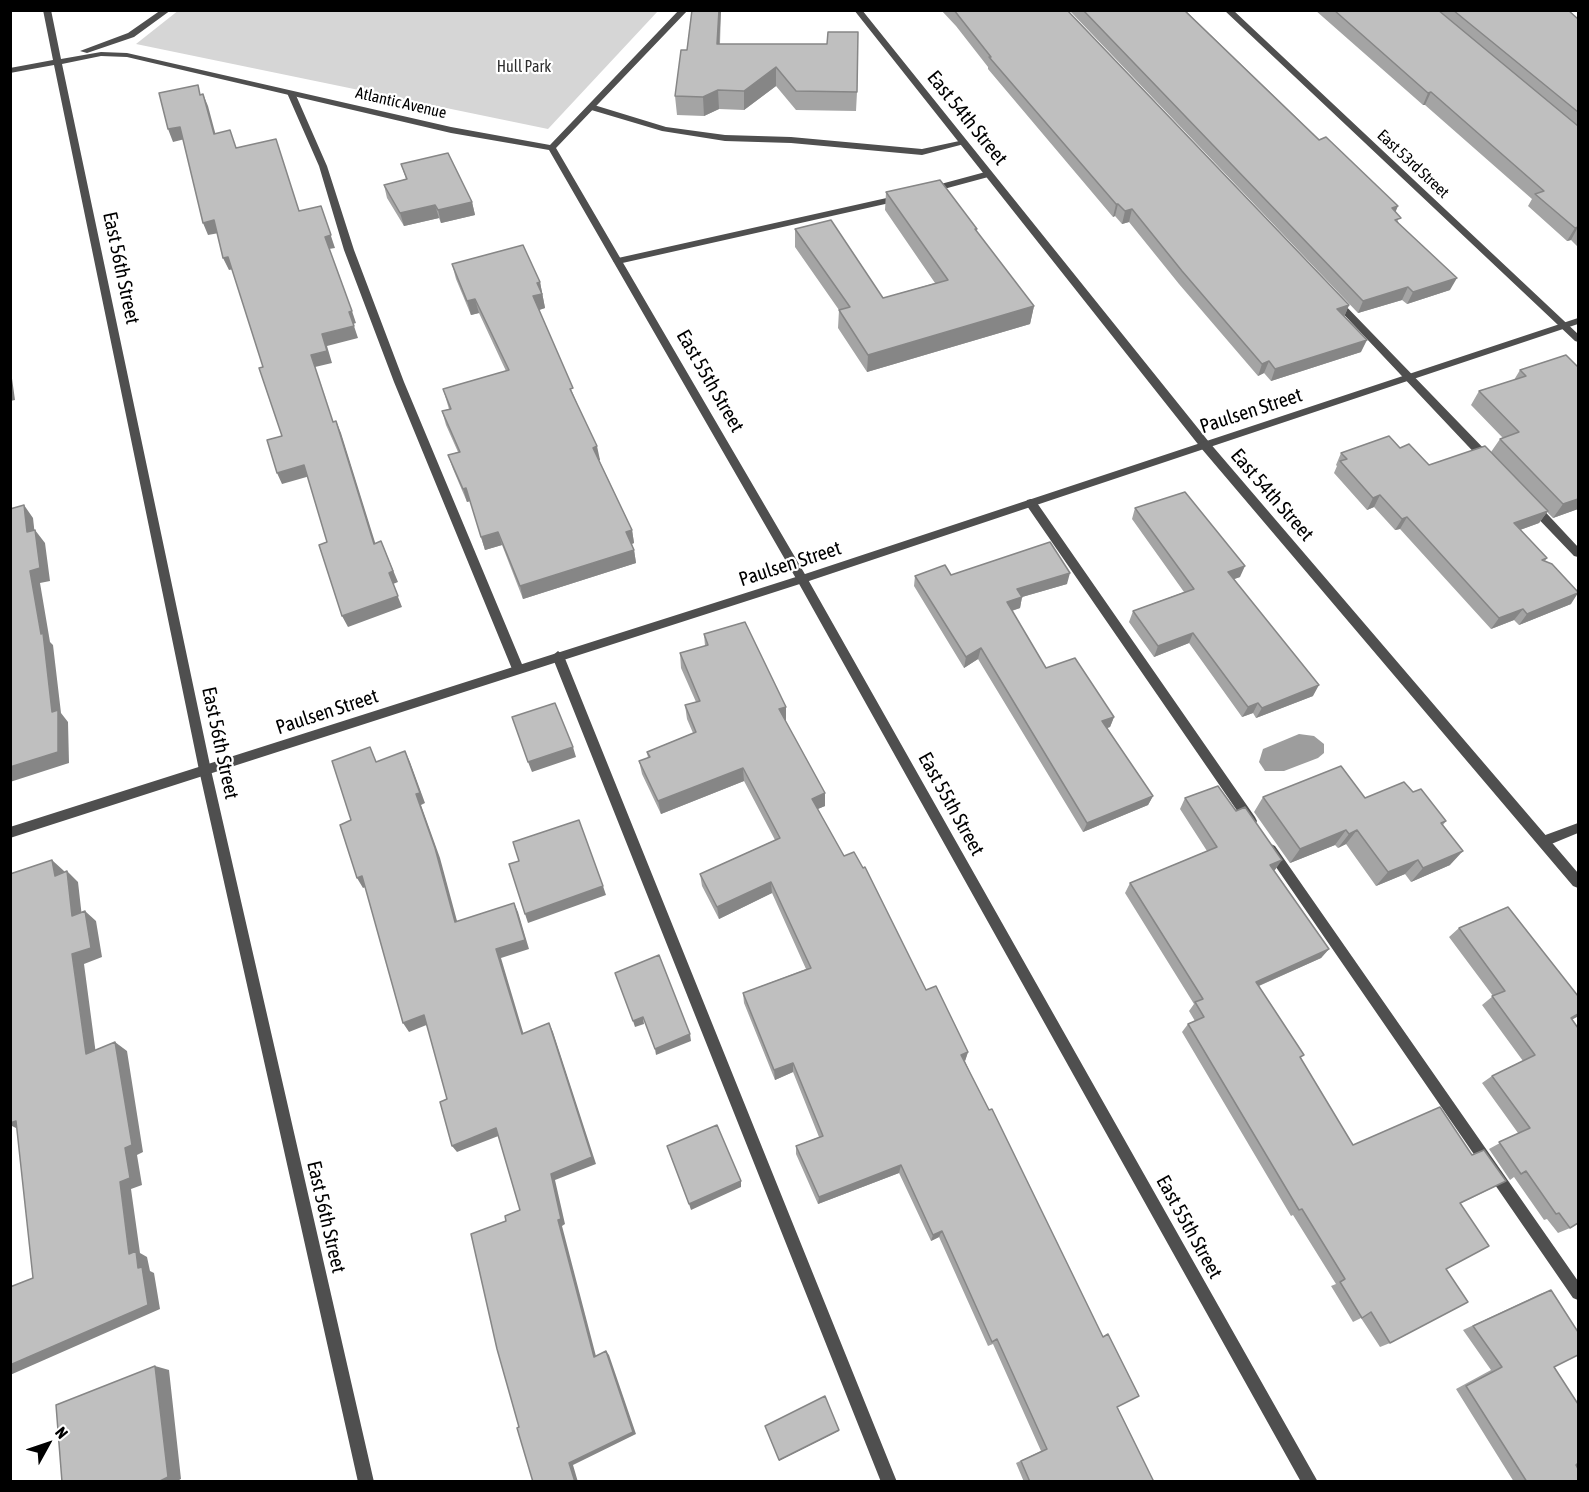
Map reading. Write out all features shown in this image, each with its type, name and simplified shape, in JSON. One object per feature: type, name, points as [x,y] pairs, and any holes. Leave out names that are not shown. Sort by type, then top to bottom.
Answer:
[{"type":"street","name":"East 56th Street","points":[[47,10],[205,770],[366,1482]]},
{"type":"street","name":"Atlantic Avenue","points":[[58,61],[131,35],[167,10]]},
{"type":"street","points":[[552,148],[684,10]]},
{"type":"street","name":"East 54th Street","points":[[858,10],[1205,445],[1578,882]]},
{"type":"street","name":"East 53rd Street","points":[[1228,10],[1578,339]]},
{"type":"street","name":"Atlantic Avenue","points":[[10,71],[101,54],[127,55],[451,130],[552,148]]},
{"type":"street","points":[[291,93],[323,166],[349,250],[399,382],[518,669]]},
{"type":"street","points":[[591,107],[665,129],[725,138],[791,140],[922,152],[964,143]]},
{"type":"street","name":"East 55th Street","points":[[552,148],[802,579],[1310,1482]]},
{"type":"street","points":[[924,192],[989,174]]},
{"type":"street","points":[[618,261],[913,195]]},
{"type":"street","points":[[1328,292],[1498,470]]},
{"type":"street","name":"Paulsen Street","points":[[10,833],[802,579],[1578,321]]},
{"type":"street","points":[[1522,495],[1578,553]]},
{"type":"street","points":[[1030,503],[1578,1293]]},
{"type":"street","points":[[558,657],[889,1482]]},
{"type":"street","points":[[1544,841],[1578,828]]},
{"type":"green space","name":"Hull Park","points":[[179,10],[658,11],[548,129],[136,44]]},
{"type":"shaded area","points":[[1299,734],[1314,736],[1324,744],[1324,753],[1318,758],[1284,771],[1265,771],[1259,762],[1263,749]]},
{"type":"building","points":[[692,10],[719,10],[717,44],[827,44],[828,32],[858,32],[857,92],[796,91],[776,67],[744,91],[718,90],[703,97],[675,96],[681,50],[687,50]]},
{"type":"building","points":[[954,10],[1067,10],[1349,305],[1337,309],[1367,340],[1275,369],[1269,361],[1262,364],[1132,209],[1125,211],[1116,204],[989,57],[991,57]]},
{"type":"building","points":[[1083,10],[1184,10],[1319,140],[1326,137],[1398,206],[1392,208],[1401,218],[1395,220],[1457,278],[1413,292],[1408,287],[1363,301]]},
{"type":"building","points":[[1334,10],[1438,10],[1578,126],[1578,227],[1575,228],[1535,194],[1544,191]]},
{"type":"building","points":[[1453,10],[1568,10],[1578,19],[1578,112]]},
{"type":"building","points":[[198,85],[200,95],[203,94],[214,134],[230,130],[236,148],[276,139],[299,211],[321,206],[331,235],[325,237],[352,311],[349,312],[354,326],[322,334],[327,351],[311,355],[333,422],[336,421],[374,544],[381,541],[393,571],[389,573],[398,596],[342,616],[319,545],[327,542],[304,465],[277,473],[267,440],[282,436],[259,368],[263,367],[228,257],[223,258],[214,220],[203,223],[180,127],[168,129],[159,93]]},
{"type":"building","points":[[448,153],[472,202],[438,210],[435,205],[400,213],[384,185],[407,179],[401,164]]},
{"type":"building","points":[[940,180],[1034,306],[868,355],[839,310],[850,307],[795,229],[831,220],[883,298],[948,280],[886,192]]},
{"type":"building","points":[[523,245],[540,282],[537,283],[542,294],[533,296],[573,388],[570,389],[597,446],[593,448],[632,530],[626,532],[634,550],[520,586],[498,532],[481,537],[466,488],[463,489],[448,455],[460,452],[442,411],[451,409],[443,389],[509,370],[475,299],[467,301],[452,264]]},
{"type":"building","points":[[1566,355],[1578,367],[1578,499],[1563,504],[1500,439],[1519,432],[1479,391],[1526,376],[1520,370]]},
{"type":"building","points":[[1389,436],[1400,448],[1409,444],[1429,465],[1485,446],[1548,511],[1514,523],[1547,558],[1542,560],[1552,564],[1578,593],[1527,614],[1523,609],[1499,618],[1407,517],[1402,519],[1380,495],[1373,498],[1340,461],[1347,459],[1341,453]]},
{"type":"building","points":[[1185,492],[1245,566],[1228,572],[1319,685],[1262,708],[1258,703],[1248,707],[1193,633],[1158,646],[1133,611],[1194,589],[1135,508]]},
{"type":"building","points":[[24,505],[27,532],[35,530],[40,568],[30,571],[41,634],[43,633],[52,712],[58,710],[58,752],[10,767],[10,509]]},
{"type":"building","points":[[1050,542],[1070,573],[1017,589],[1022,597],[1007,602],[1046,668],[1075,658],[1114,717],[1102,721],[1153,796],[1087,823],[981,648],[966,657],[915,576],[945,565],[951,575]]},
{"type":"building","points":[[745,622],[786,707],[779,709],[825,793],[812,799],[844,856],[854,852],[863,868],[865,867],[926,990],[936,986],[968,1052],[961,1055],[989,1110],[992,1109],[1103,1337],[1108,1334],[1139,1396],[1117,1407],[1154,1482],[1030,1482],[1021,1461],[1047,1449],[997,1339],[992,1342],[942,1231],[933,1235],[901,1165],[819,1197],[796,1146],[823,1136],[793,1063],[774,1070],[743,993],[811,968],[771,882],[717,907],[700,874],[780,838],[743,768],[658,801],[639,761],[650,757],[647,752],[696,732],[685,705],[700,701],[680,653],[708,645],[704,634]]},
{"type":"building","points":[[555,703],[573,747],[528,762],[512,717]]},
{"type":"building","points":[[370,747],[376,762],[405,751],[420,793],[416,794],[435,848],[455,922],[514,903],[525,940],[496,949],[522,1034],[549,1023],[592,1157],[551,1174],[561,1219],[558,1220],[594,1357],[606,1351],[633,1432],[569,1463],[575,1482],[533,1482],[497,1349],[471,1234],[506,1221],[505,1216],[520,1210],[496,1128],[452,1146],[440,1102],[447,1099],[424,1015],[403,1023],[362,876],[357,878],[340,825],[351,820],[332,761]]},
{"type":"building","points":[[1341,766],[1365,798],[1404,782],[1413,792],[1421,789],[1446,821],[1441,823],[1463,851],[1423,868],[1418,860],[1388,872],[1357,830],[1349,834],[1346,830],[1300,849],[1263,797]]},
{"type":"building","points":[[1218,786],[1236,811],[1245,807],[1282,860],[1270,865],[1329,949],[1256,982],[1304,1055],[1300,1057],[1353,1145],[1440,1107],[1472,1155],[1484,1150],[1506,1181],[1460,1203],[1489,1246],[1446,1269],[1468,1302],[1390,1343],[1371,1312],[1362,1318],[1340,1282],[1345,1279],[1302,1209],[1299,1210],[1188,1024],[1204,1017],[1195,1002],[1203,999],[1130,883],[1217,847],[1185,798]]},
{"type":"building","points":[[579,820],[603,886],[525,914],[509,864],[519,861],[513,842]]},
{"type":"building","points":[[52,860],[55,876],[67,871],[72,916],[85,911],[91,948],[72,954],[86,1054],[115,1042],[132,1145],[125,1148],[130,1178],[120,1182],[129,1254],[136,1251],[138,1268],[142,1267],[148,1305],[10,1365],[10,1287],[33,1278],[16,1121],[10,1123],[10,874]]},
{"type":"building","points":[[1508,907],[1578,996],[1578,1014],[1571,1018],[1578,1028],[1578,1223],[1570,1228],[1559,1213],[1556,1214],[1526,1171],[1521,1174],[1499,1142],[1530,1128],[1492,1076],[1535,1055],[1492,996],[1505,991],[1459,928]]},
{"type":"building","points":[[659,955],[690,1034],[655,1049],[643,1017],[633,1021],[615,973]]},
{"type":"building","points":[[717,1125],[741,1181],[689,1204],[667,1146]]},
{"type":"building","points":[[1551,1290],[1578,1332],[1578,1355],[1554,1367],[1578,1404],[1578,1463],[1576,1465],[1578,1482],[1527,1482],[1466,1386],[1502,1367],[1473,1326]]},
{"type":"building","points":[[155,1366],[168,1477],[158,1482],[62,1482],[56,1405]]},
{"type":"building","points":[[825,1396],[839,1430],[779,1460],[765,1426]]}]
